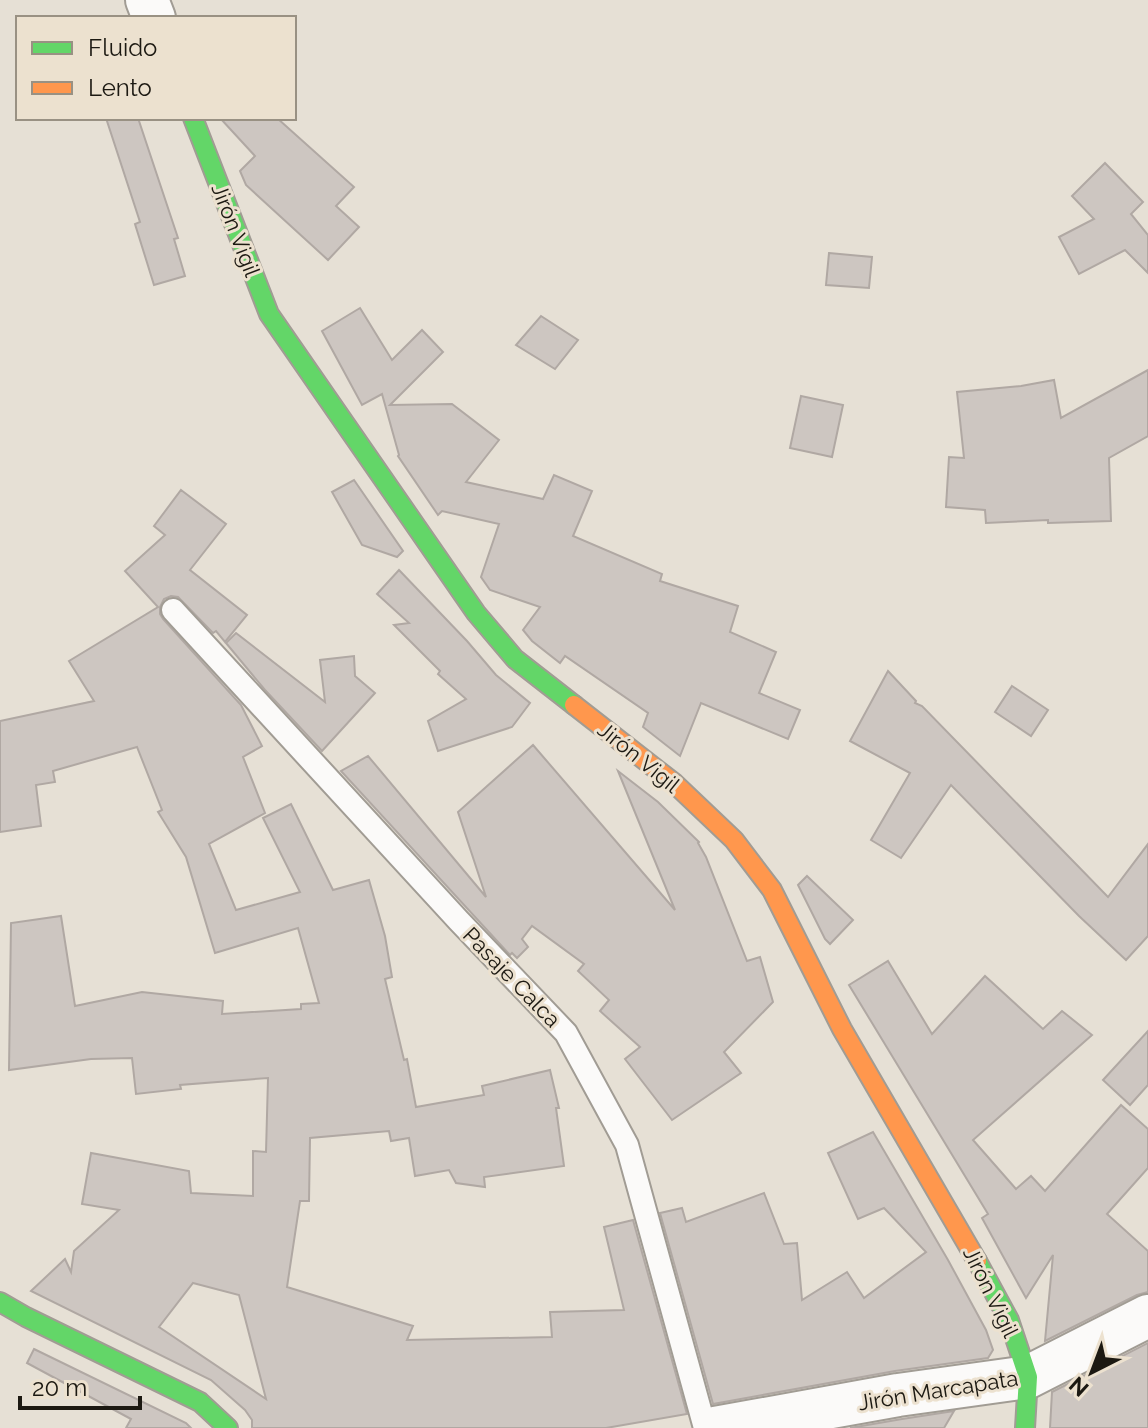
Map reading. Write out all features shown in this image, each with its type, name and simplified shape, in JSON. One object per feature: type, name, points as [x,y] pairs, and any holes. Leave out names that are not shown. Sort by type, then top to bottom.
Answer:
[{"type":"street","name":"Jirón Vigil","points":[[194,120],[269,314],[476,613],[515,659],[674,783],[734,840],[772,890],[842,1029],[1009,1320],[1028,1377],[1025,1428]]},
{"type":"street","points":[[0,1302],[200,1402],[228,1428]]},
{"type":"street","name":"Jirón Marcapata","points":[[715,1428],[802,1419],[898,1395],[1028,1377],[1148,1316]]},
{"type":"lane","name":"Pasaje Calca","points":[[173,610],[566,1033],[627,1145],[705,1428]]},
{"type":"building","points":[[107,120],[139,120],[178,238],[174,239],[185,276],[154,285],[135,224],[140,222]]},
{"type":"building","points":[[222,120],[279,120],[354,187],[336,206],[359,227],[328,260],[246,185],[240,171],[255,156]]},
{"type":"building","points":[[1105,163],[1143,202],[1131,214],[1148,235],[1148,273],[1125,250],[1079,274],[1059,237],[1094,219],[1072,196]]},
{"type":"building","points":[[829,253],[872,257],[869,288],[826,285]]},
{"type":"building","points":[[360,308],[392,360],[422,330],[443,352],[390,405],[452,404],[499,440],[466,482],[543,499],[554,475],[592,491],[573,536],[662,574],[660,581],[738,606],[730,632],[776,652],[759,693],[800,710],[788,739],[701,703],[680,756],[643,727],[648,713],[565,656],[560,663],[532,641],[523,630],[540,607],[490,590],[481,577],[499,524],[442,511],[438,515],[398,456],[382,394],[362,405],[322,331]]},
{"type":"building","points":[[541,316],[578,340],[555,369],[516,345]]},
{"type":"building","points":[[1148,370],[1148,436],[1109,458],[1111,521],[986,523],[985,510],[946,507],[949,457],[964,458],[957,392],[1054,380],[1061,418]]},
{"type":"building","points":[[801,396],[843,405],[832,457],[790,448]]},
{"type":"building","points":[[354,480],[403,551],[397,557],[362,545],[332,492]]},
{"type":"building","points":[[181,490],[226,524],[190,570],[247,615],[225,642],[178,597],[164,599],[160,607],[163,619],[241,705],[262,746],[243,757],[265,813],[209,844],[236,910],[300,892],[263,818],[291,804],[333,890],[369,880],[385,936],[392,977],[385,979],[404,1060],[407,1059],[416,1107],[484,1095],[482,1086],[550,1070],[559,1108],[556,1108],[564,1166],[484,1177],[485,1187],[456,1183],[449,1170],[415,1176],[409,1138],[391,1141],[389,1131],[310,1138],[309,1201],[300,1201],[287,1287],[413,1326],[407,1340],[552,1337],[550,1312],[624,1310],[604,1227],[633,1220],[687,1414],[606,1428],[252,1428],[252,1420],[245,1410],[211,1380],[31,1291],[65,1259],[71,1272],[74,1251],[119,1210],[82,1204],[91,1153],[189,1171],[191,1193],[253,1196],[253,1151],[266,1152],[268,1078],[180,1085],[181,1089],[136,1094],[132,1058],[91,1059],[9,1070],[11,923],[61,916],[75,1006],[142,992],[223,1001],[222,1014],[301,1009],[301,1004],[319,1003],[298,928],[215,953],[186,857],[158,812],[162,810],[137,747],[53,771],[55,782],[36,785],[41,826],[0,832],[0,721],[94,701],[69,661],[158,607],[125,571],[165,535],[154,526]],"holes":[[[193,1283],[239,1295],[266,1399],[159,1327]]]},
{"type":"building","points":[[399,570],[496,675],[530,703],[512,727],[438,751],[428,721],[466,699],[438,674],[440,671],[394,625],[409,623],[377,594]]},
{"type":"building","points":[[236,633],[325,702],[320,660],[354,656],[355,676],[375,693],[322,751],[226,643]]},
{"type":"building","points":[[888,671],[915,703],[922,706],[1108,897],[1148,844],[1148,936],[1126,960],[951,785],[901,858],[871,840],[910,773],[850,741]]},
{"type":"building","points":[[1012,686],[1048,710],[1031,736],[995,712]]},
{"type":"building","points":[[533,745],[675,910],[618,771],[658,802],[699,842],[747,961],[760,957],[773,1002],[724,1052],[741,1073],[672,1120],[625,1059],[640,1047],[600,1011],[609,1000],[578,971],[584,964],[532,926],[522,939],[528,947],[517,958],[512,953],[510,955],[341,771],[368,756],[486,897],[458,812]]},
{"type":"building","points":[[807,876],[853,920],[830,944],[798,885]]},
{"type":"building","points":[[888,961],[932,1034],[985,976],[1043,1029],[1062,1011],[1092,1035],[973,1140],[1016,1189],[1031,1176],[1045,1191],[1121,1105],[1148,1129],[1148,1168],[1107,1214],[1148,1251],[1148,1292],[1045,1341],[1053,1255],[1026,1298],[982,1218],[988,1214],[849,985]]},
{"type":"building","points":[[1148,1031],[1148,1085],[1130,1105],[1103,1080]]},
{"type":"building","points":[[873,1132],[948,1260],[986,1330],[993,1350],[988,1358],[895,1371],[713,1404],[660,1213],[682,1208],[686,1222],[764,1193],[784,1244],[797,1243],[802,1300],[847,1272],[864,1298],[926,1252],[884,1208],[858,1219],[828,1153]]},
{"type":"building","points":[[1148,1343],[1148,1428],[1050,1428],[1052,1392]]},
{"type":"building","points":[[34,1349],[191,1428],[126,1428],[131,1419],[27,1363]]},
{"type":"building","points":[[954,1411],[944,1428],[850,1428],[902,1419]]},
{"type":"traffic: fast","points":[[194,120],[269,314],[476,613],[515,659],[574,705]]},
{"type":"traffic: fast","points":[[977,1261],[1009,1320],[1028,1377],[1025,1428]]},
{"type":"traffic: fast","points":[[0,1302],[200,1402],[228,1428]]},
{"type":"traffic: slow","points":[[574,705],[674,783],[734,840],[772,890],[842,1029],[977,1261]]}]
